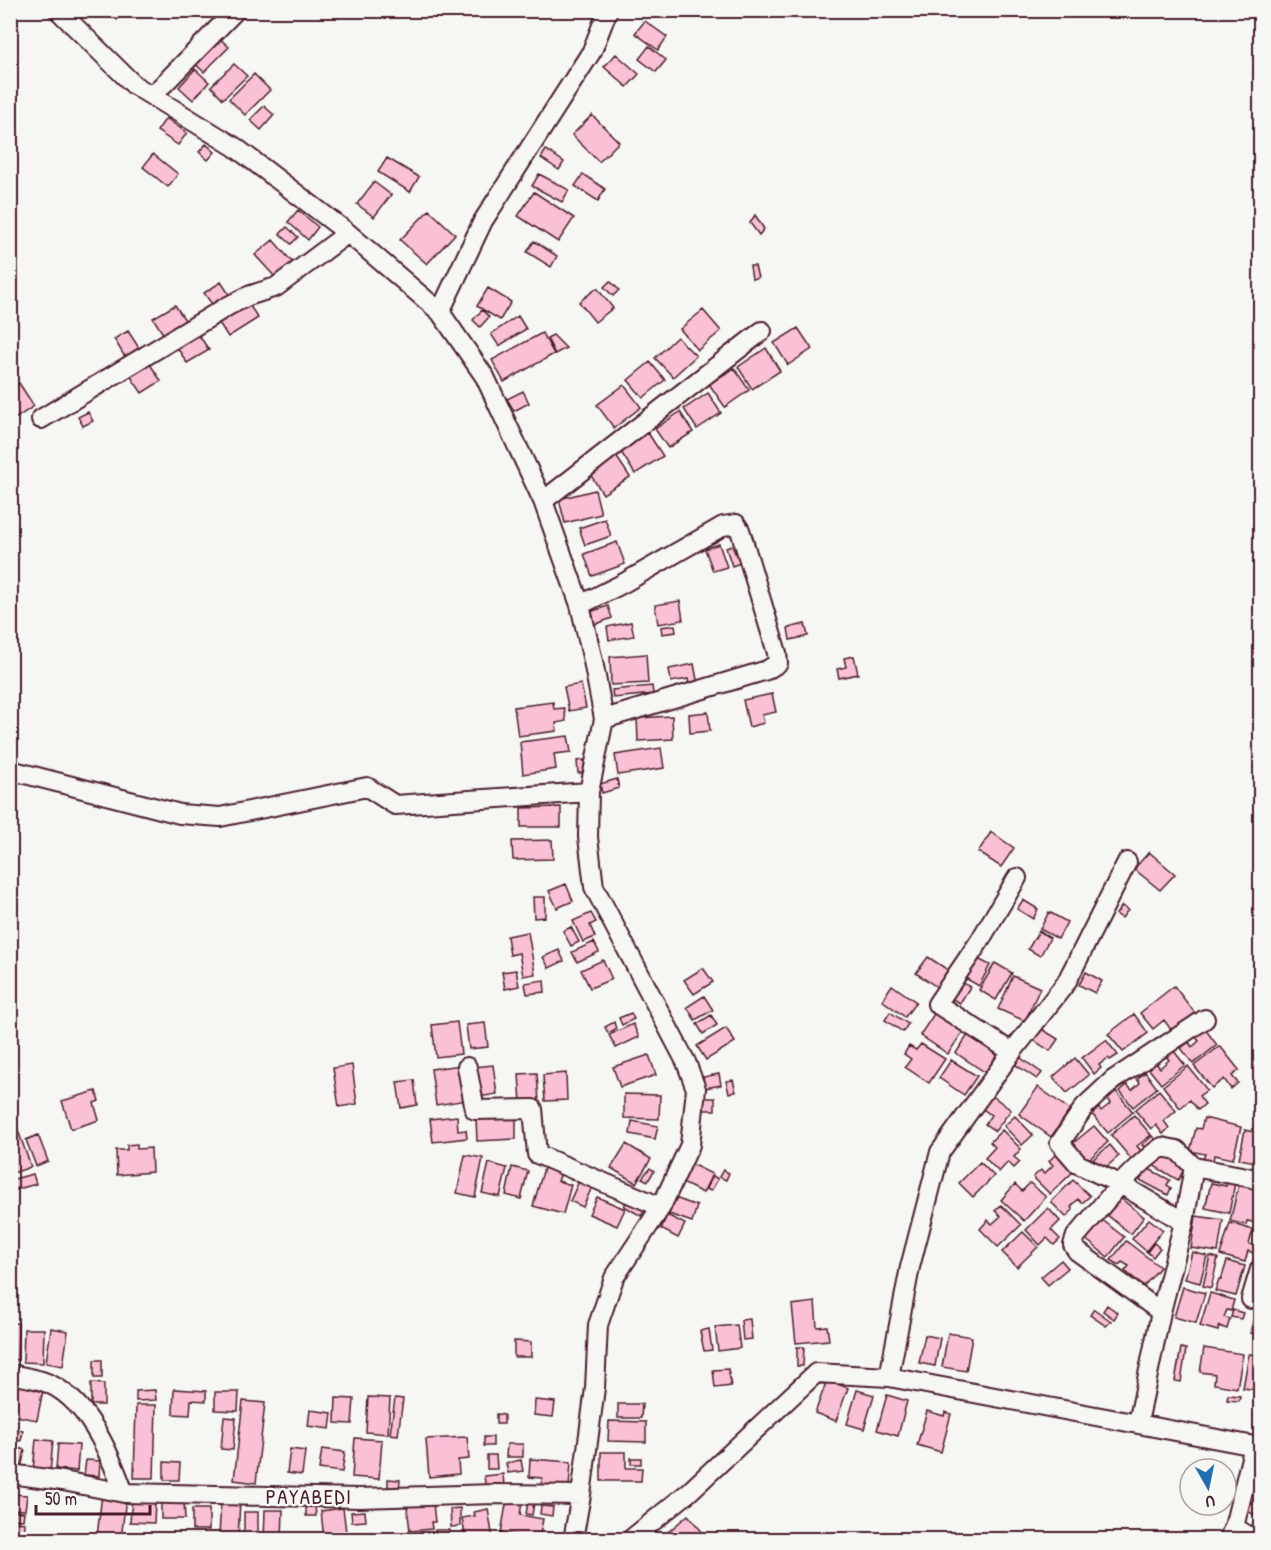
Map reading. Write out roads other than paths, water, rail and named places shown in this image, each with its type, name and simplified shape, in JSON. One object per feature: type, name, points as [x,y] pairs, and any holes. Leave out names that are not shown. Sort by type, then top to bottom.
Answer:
[{"type":"street","points":[[58,10],[134,85],[235,147],[348,233],[440,312],[485,377],[543,501],[580,605],[604,719],[589,792],[588,837],[594,887],[681,1053],[696,1089],[690,1145],[662,1207],[614,1278],[598,1324],[595,1388],[573,1539]]},
{"type":"street","points":[[152,96],[236,10]]},
{"type":"street","points":[[440,312],[483,221],[592,51],[608,10]]},
{"type":"street","points":[[41,419],[228,306],[248,296],[276,287],[348,233]]},
{"type":"street","points":[[543,501],[762,331]]},
{"type":"street","points":[[580,605],[622,584],[723,526],[736,524],[740,530],[777,653],[778,663],[767,670],[604,719]]},
{"type":"street","points":[[10,770],[180,814],[220,817],[366,787],[395,805],[589,792]]},
{"type":"street","points":[[889,1377],[910,1267],[940,1152],[1012,1052],[1066,983],[1127,862]]},
{"type":"street","points":[[1012,1052],[937,1004],[980,942],[1017,878]]},
{"type":"street","points":[[1184,1222],[1122,1185],[1078,1164],[1060,1143],[1085,1106],[1113,1080],[1205,1019]]},
{"type":"street","points":[[467,1067],[475,1110],[533,1109],[537,1154],[662,1207]]},
{"type":"street","points":[[1161,1312],[1077,1251],[1073,1245],[1076,1236],[1146,1158],[1162,1147],[1177,1149],[1194,1167],[1260,1181]]},
{"type":"street","points":[[1138,1423],[1161,1312],[1184,1222],[1194,1167]]},
{"type":"street","points":[[1251,1299],[1260,1269]]},
{"type":"street","points":[[630,1539],[689,1492],[816,1373],[889,1377],[1257,1446],[1231,1533],[1255,1539]]},
{"type":"street","points":[[10,1374],[44,1381],[69,1397],[88,1416],[114,1465],[124,1493]]},
{"type":"street","points":[[10,1474],[124,1493],[360,1498],[494,1494],[581,1495]]},
{"type":"district","name":"PAYABEDI","points":[[309,1496]]}]
